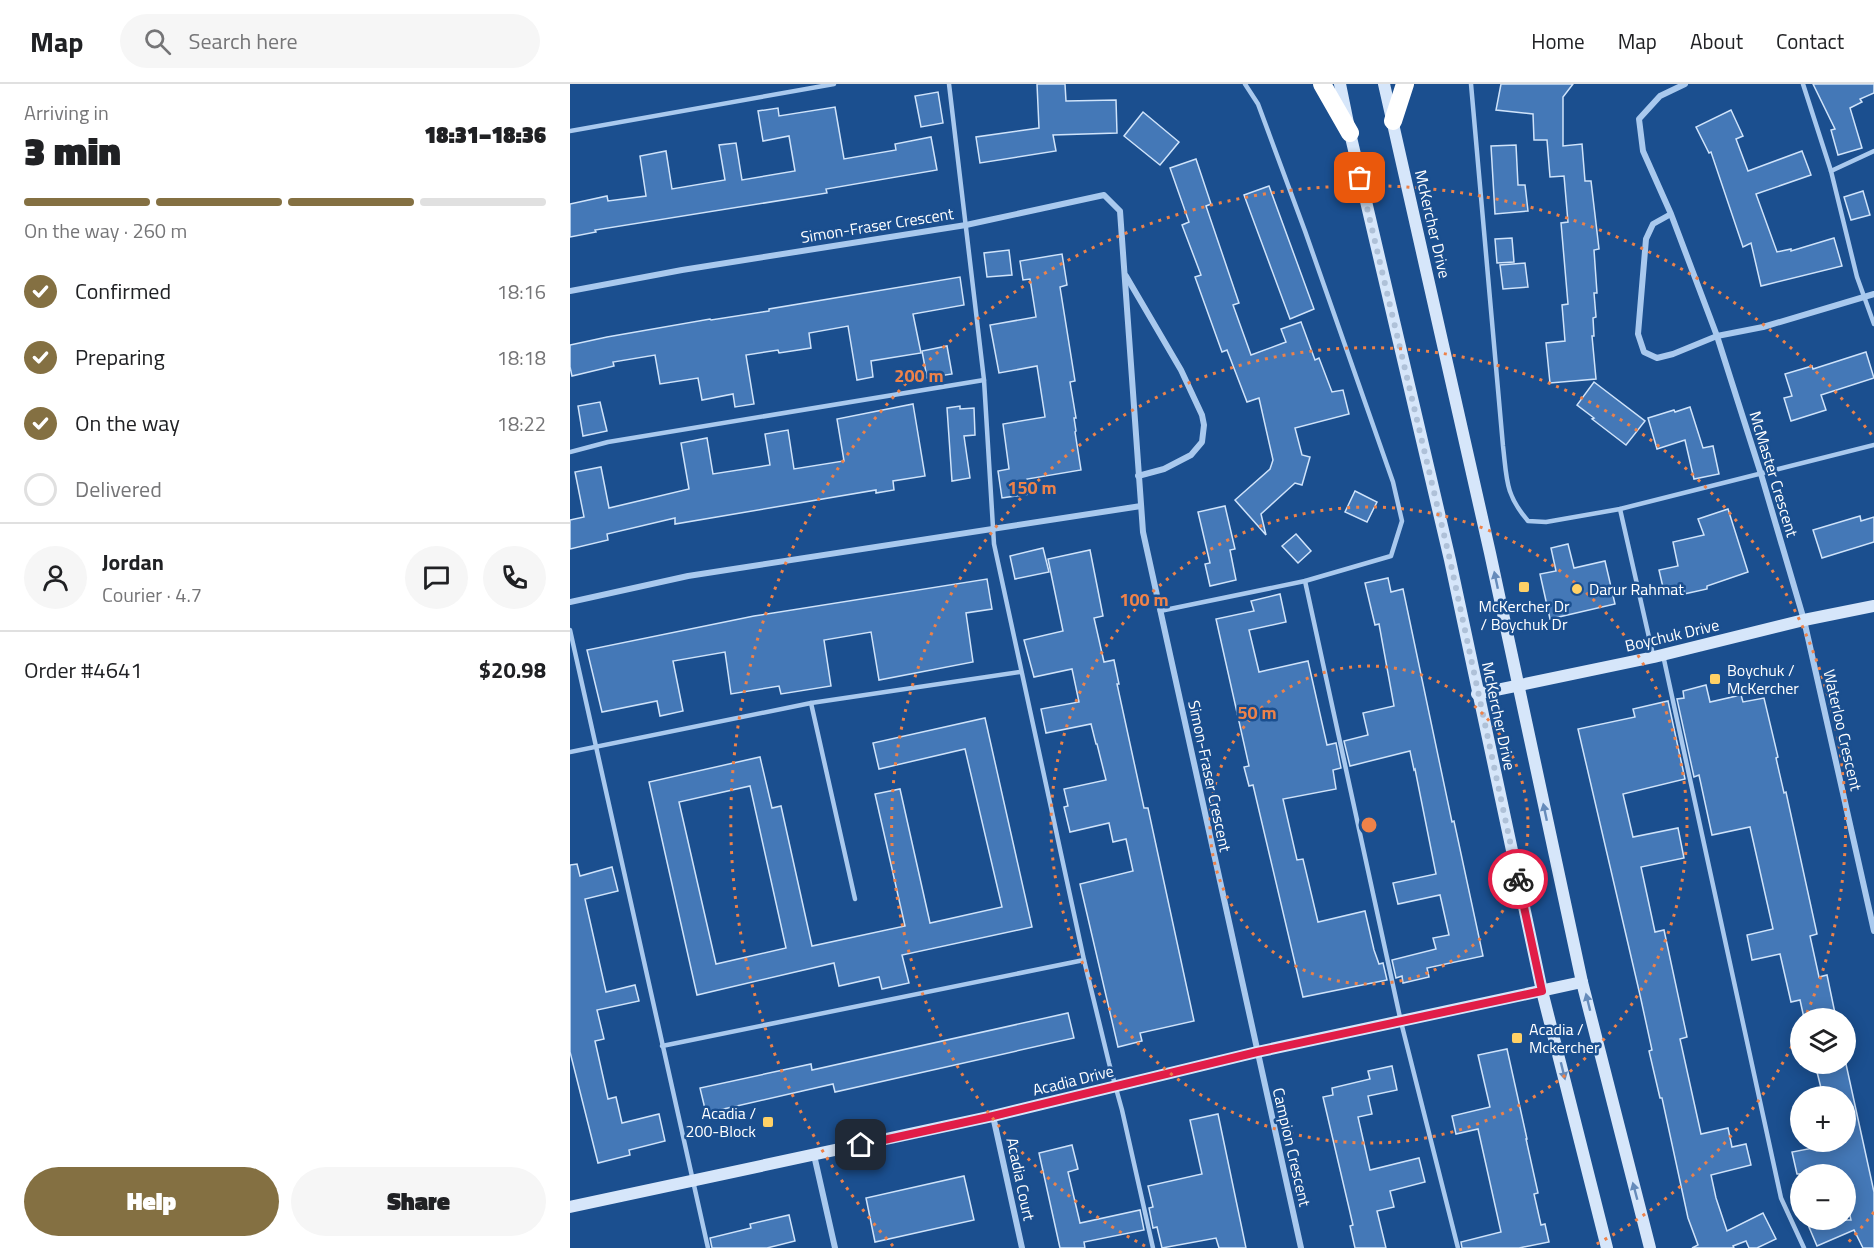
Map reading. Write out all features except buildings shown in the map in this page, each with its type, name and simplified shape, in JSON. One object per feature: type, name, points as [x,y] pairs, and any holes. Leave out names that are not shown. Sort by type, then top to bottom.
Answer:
[{"type":"highway","points":[[1322,84],[1350,133]]},
{"type":"highway","points":[[1393,121],[1405,84]]},
{"type":"main road","name":"McKercher Drive","points":[[1340,84],[1450,560],[1542,991],[1607,1248]]},
{"type":"main road","name":"McKercher Drive","points":[[1384,84],[1488,541],[1582,982],[1650,1248]]},
{"type":"main road","name":"Boychuk Drive","points":[[1478,694],[1658,656],[1804,620],[1874,606]]},
{"type":"main road","name":"Acadia Drive","points":[[570,1207],[993,1116],[1257,1052],[1582,982]]},
{"type":"street","name":"McMaster Crescent","points":[[1685,84],[1660,96],[1639,119],[1643,151],[1671,214],[1717,336],[1804,620]]},
{"type":"street","name":"Simon-Fraser Crescent","points":[[570,291],[682,270],[966,225],[1104,195],[1120,211],[1143,532],[1257,1052]]},
{"type":"street","points":[[1671,214],[1653,224],[1646,239],[1638,334],[1644,352],[1657,358],[1717,336],[1762,327],[1874,294]]},
{"type":"street","name":"Simon-Fraser Crescent","points":[[1125,273],[1181,370],[1202,415],[1204,425],[1202,442],[1191,455],[1164,468],[1138,476]]},
{"type":"street","points":[[570,602],[688,576],[992,527],[1141,506]]},
{"type":"street","name":"Waterloo Crescent","points":[[1804,620],[1874,931]]},
{"type":"street","name":"Campion Crescent","points":[[1257,1052],[1301,1248]]},
{"type":"street","name":"Acadia Court","points":[[993,1116],[1022,1248]]},
{"type":"street","points":[[814,1155],[835,1248]]},
{"type":"lane","points":[[570,131],[834,84]]},
{"type":"lane","points":[[949,84],[984,380],[994,544],[1084,960],[1122,1110],[1153,1248]]},
{"type":"lane","points":[[1160,611],[1305,581],[1391,556],[1402,521],[1393,482],[1305,231],[1258,104],[1245,84]]},
{"type":"lane","points":[[1471,84],[1509,494],[1528,521],[1546,522],[1620,509],[1874,445]]},
{"type":"lane","points":[[1803,84],[1831,171],[1857,277],[1874,324]]},
{"type":"lane","points":[[1831,171],[1874,151]]},
{"type":"lane","points":[[570,452],[608,441],[984,380]]},
{"type":"lane","points":[[1620,509],[1658,656],[1781,1198],[1804,1248]]},
{"type":"lane","points":[[1305,581],[1401,1022],[1458,1248]]},
{"type":"lane","points":[[570,630],[708,1248]]},
{"type":"lane","points":[[570,752],[811,703],[1020,672]]},
{"type":"lane","points":[[811,703],[855,899]]},
{"type":"lane","points":[[662,1046],[1084,960]]},
{"type":"way so far","points":[[1360,178],[1450,560],[1518,879]]},
{"type":"place","name":"McKercher Dr / Boychuk Dr","points":[[1524,587]]},
{"type":"place","name":"Darur Rahmat","points":[[1577,589]]},
{"type":"place","name":"Boychuk / McKercher","points":[[1715,679]]},
{"type":"place","name":"Acadia / Mckercher","points":[[1517,1038]]},
{"type":"place","name":"Acadia / 200-Block","points":[[768,1122]]},
{"type":"route","points":[[861,1145],[993,1116],[1257,1052],[1542,991],[1518,879]]}]
